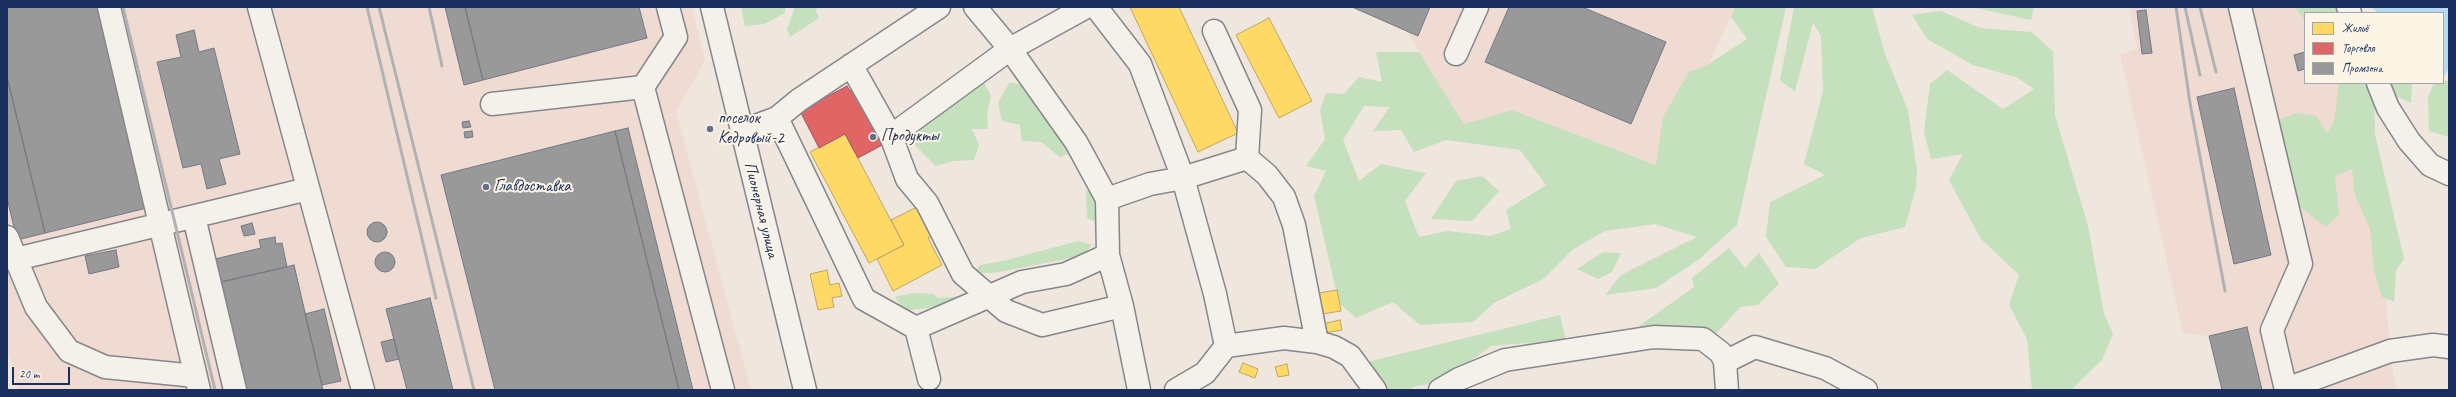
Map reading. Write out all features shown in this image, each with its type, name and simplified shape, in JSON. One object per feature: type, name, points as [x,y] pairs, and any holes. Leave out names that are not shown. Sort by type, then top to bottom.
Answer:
[{"type":"street","points":[[7,237],[36,306],[69,351],[105,367],[197,383],[162,225],[109,7]]},
{"type":"street","points":[[259,7],[363,390]]},
{"type":"street","points":[[668,7],[676,37],[642,87],[723,390]]},
{"type":"street","name":"Пионерная улица","points":[[712,7],[805,390]]},
{"type":"street","points":[[742,131],[777,118],[799,100],[939,7]]},
{"type":"street","points":[[974,7],[1010,49],[1076,142],[1107,199],[1108,255],[1122,306],[1139,390]]},
{"type":"street","points":[[891,136],[1010,49],[1086,7]]},
{"type":"street","points":[[1096,7],[1140,64],[1183,178],[1215,294],[1226,346]]},
{"type":"street","points":[[1456,54],[1476,7]]},
{"type":"street","points":[[2240,7],[2301,264],[2272,330],[2286,390],[2390,351],[2433,345],[2449,347]]},
{"type":"street","points":[[1214,31],[1250,110],[1247,158]]},
{"type":"street","points":[[851,65],[891,136],[907,179],[927,203],[963,274],[1006,311],[1042,324],[1122,306]]},
{"type":"street","points":[[2378,84],[2388,108],[2409,141],[2430,165],[2449,174]]},
{"type":"street","points":[[492,104],[642,87]]},
{"type":"street","points":[[777,118],[864,299],[916,328],[929,379]]},
{"type":"street","points":[[1107,199],[1150,184],[1183,178],[1247,158]]},
{"type":"street","points":[[1247,158],[1266,175],[1284,198],[1294,225],[1317,342]]},
{"type":"street","points":[[16,259],[308,189]]},
{"type":"street","points":[[194,217],[235,390]]},
{"type":"street","points":[[916,328],[1022,282],[1066,274],[1108,255]]},
{"type":"street","points":[[1440,390],[1459,379],[1505,360],[1654,337],[1703,339],[1721,353],[1725,362],[1727,390]]},
{"type":"street","points":[[1176,390],[1205,373],[1226,346],[1284,338],[1317,342],[1334,347],[1350,356],[1375,390]]},
{"type":"street","points":[[1725,362],[1755,347],[1825,368],[1866,390]]},
{"type":"shaded area","points":[[7,7],[692,7],[705,61],[676,111],[751,390],[18,390],[7,348]]},
{"type":"shaded area","points":[[1352,7],[1735,7],[1709,64],[1656,165],[1512,110],[1464,124],[1406,30]]},
{"type":"shaded area","points":[[2129,7],[2297,7],[2304,19],[2304,84],[2338,84],[2358,197],[2378,193],[2391,361],[2397,390],[2222,390],[2209,336],[2183,333],[2120,54],[2137,49]]},
{"type":"green space","points":[[741,7],[785,7],[785,13],[764,24],[745,26]]},
{"type":"green space","points":[[795,7],[820,7],[815,10],[819,18],[790,37],[787,29]]},
{"type":"green space","points":[[1735,7],[1786,7],[1737,225],[1698,260],[1656,288],[1605,295],[1621,275],[1697,237],[1655,224],[1605,231],[1572,250],[1543,279],[1494,303],[1473,322],[1420,325],[1393,302],[1356,318],[1339,303],[1314,196],[1326,171],[1306,166],[1325,139],[1320,110],[1326,93],[1344,94],[1359,77],[1382,82],[1376,52],[1419,52],[1464,124],[1512,110],[1656,165],[1663,117],[1689,72],[1709,64],[1747,39],[1731,17]],"holes":[[[1364,106],[1390,107],[1373,131],[1401,130],[1414,152],[1446,140],[1520,150],[1546,185],[1506,210],[1511,229],[1490,236],[1448,231],[1419,237],[1405,201],[1426,173],[1381,164],[1359,181],[1343,140]]]},
{"type":"green space","points":[[1794,7],[1872,7],[1885,54],[1908,110],[1917,170],[1916,188],[1905,227],[1861,238],[1815,269],[1786,267],[1766,237],[1770,202],[1825,175],[1804,164],[1823,91],[1821,36],[1813,23],[1795,91],[1780,81]]},
{"type":"green space","points":[[1972,7],[2034,7],[2031,20]]},
{"type":"green space","points":[[2295,7],[2340,7],[2340,12],[2304,12],[2304,20]]},
{"type":"green space","points":[[1941,11],[1980,28],[2031,32],[2053,51],[2055,115],[2088,226],[2104,314],[2113,334],[2102,360],[2071,390],[2032,390],[2027,339],[2009,305],[2019,275],[1981,239],[1949,180],[1963,154],[1931,159],[1924,132],[1930,84],[1947,70],[2003,109],[2034,89],[2016,77],[1973,65],[1927,39],[1912,15]]},
{"type":"green space","points":[[982,79],[991,96],[987,113],[988,129],[972,129],[979,145],[974,160],[953,161],[936,166],[913,143],[919,124]]},
{"type":"green space","points":[[2444,80],[2449,82],[2449,137],[2429,131],[2428,97],[2434,84],[2444,84]]},
{"type":"green space","points":[[1010,82],[1028,87],[1043,116],[1071,152],[1060,157],[1041,142],[1022,141],[1020,125],[1002,121],[998,103]]},
{"type":"green space","points":[[2339,84],[2374,84],[2375,134],[2404,259],[2396,270],[2394,302],[2382,297],[2374,271],[2370,229],[2355,195],[2352,169],[2335,176],[2339,215],[2326,227],[2296,204],[2277,120],[2297,113],[2316,116],[2327,133],[2334,122]]},
{"type":"green space","points":[[2386,84],[2412,84],[2411,103],[2392,94]]},
{"type":"green space","points":[[1482,176],[1499,191],[1472,221],[1431,219],[1456,181]]},
{"type":"green space","points":[[1096,190],[1098,223],[1087,218],[1086,191]]},
{"type":"green space","points":[[1078,241],[1092,245],[1082,256],[994,273],[973,273],[980,265],[1007,260]]},
{"type":"green space","points":[[1729,248],[1745,268],[1759,253],[1779,284],[1758,305],[1740,307],[1717,333],[1675,333],[1639,326],[1694,287],[1692,278]]},
{"type":"green space","points":[[1603,252],[1621,253],[1612,272],[1598,279],[1577,269]]},
{"type":"green space","points":[[913,293],[934,294],[938,298],[964,296],[951,305],[905,311],[895,297]]},
{"type":"green space","points":[[1560,315],[1566,340],[1491,346],[1440,383],[1415,386],[1410,390],[1383,390],[1367,362]]},
{"type":"water","points":[[2372,7],[2449,7],[2449,68],[2444,76],[2444,12],[2377,12]]},
{"type":"building: Жильё","points":[[1130,7],[1179,7],[1238,133],[1198,152]]},
{"type":"building: Жильё","points":[[1269,18],[1312,101],[1279,118],[1236,35]]},
{"type":"building: Жильё","points":[[845,134],[904,245],[869,263],[810,152]]},
{"type":"building: Жильё","points":[[921,205],[936,234],[928,238],[942,265],[893,291],[877,259],[904,245],[891,220]]},
{"type":"building: Жильё","points":[[827,270],[830,285],[839,283],[842,296],[832,298],[834,307],[818,310],[810,274]]},
{"type":"building: Жильё","points":[[1337,290],[1341,311],[1322,314],[1319,293]]},
{"type":"building: Жильё","points":[[1340,320],[1342,330],[1324,333],[1322,324]]},
{"type":"building: Жильё","points":[[1243,363],[1258,369],[1255,378],[1239,372]]},
{"type":"building: Жильё","points":[[1287,364],[1289,375],[1278,377],[1275,367]]},
{"type":"building: Торговля","points":[[847,86],[850,91],[857,87],[886,143],[858,158],[845,134],[819,148],[800,111]]},
{"type":"building: Промзона","points":[[7,7],[99,7],[147,208],[45,233],[7,77]]},
{"type":"building: Промзона","points":[[445,7],[465,7],[483,80],[464,85]]},
{"type":"building: Промзона","points":[[465,7],[639,7],[647,38],[483,80]]},
{"type":"building: Промзона","points":[[1352,7],[1430,7],[1418,36]]},
{"type":"building: Промзона","points":[[1509,7],[1582,7],[1666,42],[1631,124],[1485,62]]},
{"type":"building: Промзона","points":[[2146,10],[2152,53],[2142,54],[2137,11]]},
{"type":"building: Промзона","points":[[194,30],[199,52],[214,48],[240,154],[219,159],[226,184],[207,189],[201,164],[183,168],[157,62],[181,57],[176,35]]},
{"type":"building: Промзона","points":[[2304,52],[2304,69],[2298,71],[2294,55]]},
{"type":"building: Промзона","points":[[7,77],[45,233],[17,240],[7,198]]},
{"type":"building: Промзона","points":[[2234,88],[2271,255],[2234,264],[2197,97]]},
{"type":"building: Промзона","points":[[469,121],[471,127],[463,128],[462,122]]},
{"type":"building: Промзона","points":[[628,128],[693,390],[679,390],[615,131]]},
{"type":"building: Промзона","points":[[472,131],[473,137],[465,138],[464,132]]},
{"type":"building: Промзона","points":[[615,131],[679,390],[495,390],[441,175]]},
{"type":"building: Промзона","points":[[377,222],[384,225],[387,232],[384,239],[377,242],[370,239],[367,232],[370,225]]},
{"type":"building: Промзона","points":[[252,223],[255,234],[244,236],[241,226]]},
{"type":"building: Промзона","points":[[275,237],[276,244],[282,243],[287,267],[221,282],[215,259],[261,248],[259,240]]},
{"type":"building: Промзона","points":[[116,250],[119,267],[89,274],[85,256]]},
{"type":"building: Промзона","points":[[385,252],[392,255],[395,262],[392,269],[385,272],[378,269],[375,262],[378,255]]},
{"type":"building: Промзона","points":[[294,265],[323,390],[246,390],[221,282]]},
{"type":"building: Промзона","points":[[430,298],[453,390],[407,390],[386,309]]},
{"type":"building: Промзона","points":[[324,309],[341,381],[322,385],[305,314]]},
{"type":"building: Промзона","points":[[2247,327],[2262,390],[2222,390],[2209,336]]},
{"type":"building: Промзона","points":[[394,339],[399,359],[386,362],[381,342]]},
{"type":"railway","points":[[123,7],[215,390]]},
{"type":"railway","points":[[367,7],[436,298]]},
{"type":"railway","points":[[379,7],[474,390]]},
{"type":"railway","points":[[429,7],[442,66]]},
{"type":"railway","points":[[2176,7],[2190,103],[2225,291]]},
{"type":"railway","points":[[2185,7],[2200,75]]},
{"type":"railway","points":[[2200,7],[2216,72]]},
{"type":"place","name":"поселок Кедровый-2","points":[[710,129]]},
{"type":"place","name":"Продукты","points":[[873,137]]},
{"type":"place","name":"Главдоставка","points":[[486,187]]}]
